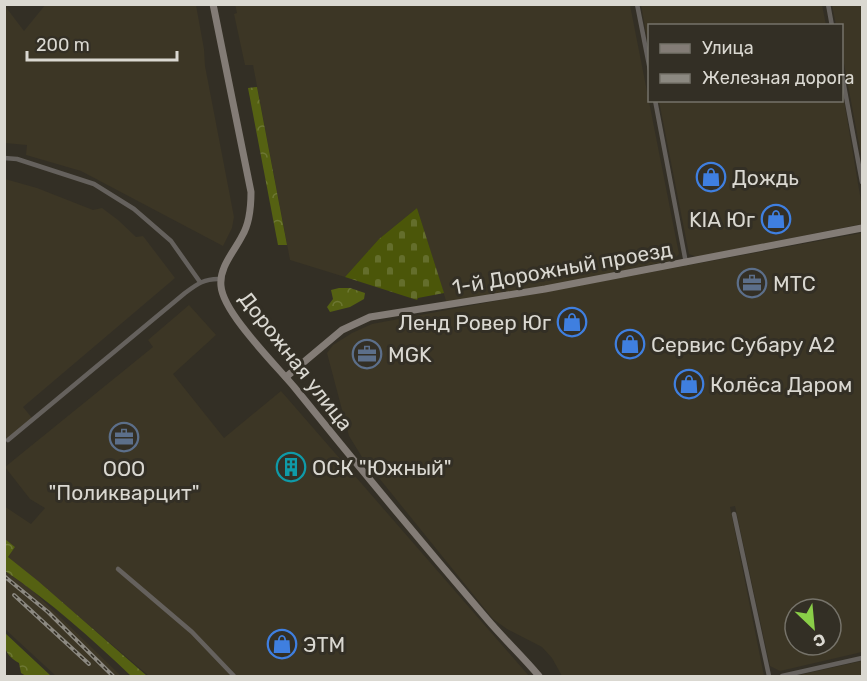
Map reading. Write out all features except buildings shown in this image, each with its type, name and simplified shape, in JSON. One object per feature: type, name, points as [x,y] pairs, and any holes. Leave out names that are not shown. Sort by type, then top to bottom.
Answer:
[{"type":"main road","name":"Дорожная улица","points":[[213,4],[251,192],[248,223],[227,262],[221,279],[223,296],[351,458],[489,622],[539,676]]},
{"type":"main road","name":"1-й Дорожный проезд","points":[[286,377],[342,330],[370,317],[452,306],[862,228]]},
{"type":"street","points":[[637,4],[648,60]]},
{"type":"street","points":[[828,4],[832,24]]},
{"type":"street","points":[[843,80],[862,182]]},
{"type":"street","points":[[655,102],[686,262]]},
{"type":"street","points":[[4,158],[17,159],[94,184],[134,209],[171,241],[200,282]]},
{"type":"street","points":[[8,440],[200,282],[210,278],[221,279]]},
{"type":"street","points":[[735,514],[769,676]]},
{"type":"street","points":[[118,569],[192,632],[234,676]]},
{"type":"street","points":[[782,676],[862,658]]},
{"type":"shaded area","points":[[46,4],[196,5],[205,66],[234,217],[232,228],[223,246],[81,171],[26,155],[27,145],[5,143],[5,6],[24,31]]},
{"type":"shaded area","points":[[235,4],[630,5],[679,254],[673,260],[544,287],[447,304],[417,208],[379,239],[345,277],[290,260],[253,65],[245,65],[234,14],[237,13]]},
{"type":"shaded area","points":[[641,5],[822,5],[826,24],[648,24],[648,43]]},
{"type":"shaded area","points":[[832,5],[862,5],[862,160],[843,58],[843,24],[836,24]]},
{"type":"shaded area","points":[[843,95],[862,207],[862,224],[697,257],[689,254],[659,102],[843,102]]},
{"type":"shaded area","points":[[5,179],[37,188],[93,210],[102,208],[136,237],[143,236],[175,278],[23,407],[32,418],[5,442]]},
{"type":"shaded area","points":[[862,233],[862,652],[843,656],[843,597],[783,597],[783,657],[840,657],[780,671],[770,666],[735,506],[730,507],[764,676],[562,676],[552,658],[542,647],[493,619],[362,457],[349,436],[327,353],[333,345],[372,324]]},
{"type":"shaded area","points":[[189,305],[216,335],[173,374],[224,438],[281,391],[529,676],[149,676],[8,557],[15,547],[5,539],[4,506],[31,524],[45,508],[30,499],[5,467],[153,347],[148,340]]},
{"type":"shaded area","points":[[4,571],[31,589],[121,676],[56,676],[5,629]]},
{"type":"shaded area","points":[[862,661],[862,676],[795,676]]},
{"type":"green space","points":[[257,87],[287,245],[278,245],[248,88]]},
{"type":"green space","points":[[417,208],[444,293],[417,300],[345,277],[379,239]]},
{"type":"green space","points":[[350,288],[365,293],[364,299],[350,307],[330,312],[327,307],[333,299],[331,290]]},
{"type":"green space","points":[[5,539],[15,547],[8,557],[147,676],[131,676],[70,621],[5,571]]},
{"type":"green space","points":[[4,633],[51,676],[26,676],[21,673],[19,663],[6,651]]},
{"type":"railway","points":[[4,576],[48,612],[113,676]]},
{"type":"railway","points":[[14,595],[89,664]]},
{"type":"place","name":"Дождь","points":[[711,177]]},
{"type":"place","name":"KIA Юг","points":[[776,219]]},
{"type":"place","name":"МТС","points":[[752,283]]},
{"type":"place","name":"Ленд Ровер Юг","points":[[572,322]]},
{"type":"place","name":"Сервис Субару А2","points":[[630,344]]},
{"type":"place","name":"MGK","points":[[367,354]]},
{"type":"place","name":"Колёса Даром","points":[[689,384]]},
{"type":"place","name":"ООО \"Поликварцит\"","points":[[124,437]]},
{"type":"place","name":"ОСК \"Южный\"","points":[[291,467]]},
{"type":"place","name":"ЭТМ","points":[[282,644]]}]
